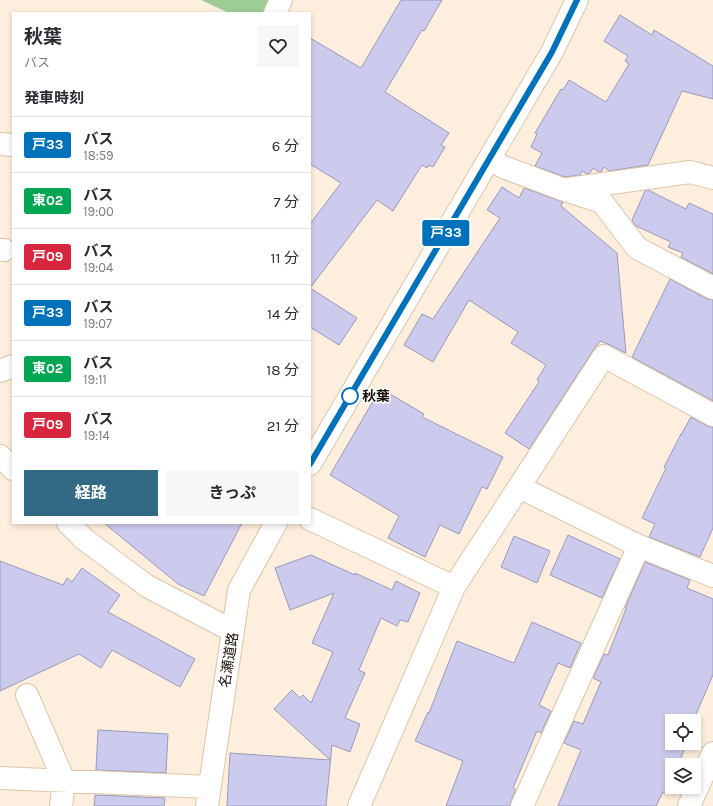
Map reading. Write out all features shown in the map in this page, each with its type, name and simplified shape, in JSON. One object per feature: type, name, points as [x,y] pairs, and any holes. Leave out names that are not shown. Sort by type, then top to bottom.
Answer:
[{"type":"street","points":[[275,12],[281,0]]},
{"type":"street","points":[[311,462],[552,52],[578,0]]},
{"type":"street","points":[[0,144],[12,145]]},
{"type":"street","points":[[490,159],[503,167],[602,202],[637,248],[713,288]]},
{"type":"street","points":[[562,189],[690,172],[713,178]]},
{"type":"street","points":[[359,806],[454,588],[604,356],[713,415]]},
{"type":"street","points":[[0,371],[12,366]]},
{"type":"street","points":[[0,456],[12,468]]},
{"type":"street","points":[[519,487],[639,546],[713,576]]},
{"type":"street","points":[[311,519],[454,588]]},
{"type":"street","points":[[69,524],[84,539],[147,586],[233,631]]},
{"type":"street","name":"名瀬道路","points":[[208,797],[239,590],[275,524]]},
{"type":"street","points":[[522,806],[639,546]]},
{"type":"street","points":[[26,695],[64,781],[61,806]]},
{"type":"street","points":[[689,806],[713,752]]},
{"type":"street","points":[[0,778],[64,781],[208,797]]},
{"type":"green space","points":[[201,0],[271,0],[266,10],[262,12],[227,12]]},
{"type":"building","points":[[401,0],[442,0],[424,31],[422,30],[385,92],[449,133],[441,145],[445,147],[433,167],[429,165],[427,168],[422,165],[393,211],[377,200],[311,287],[311,223],[341,183],[311,165],[311,39],[361,68]]},
{"type":"building","points":[[620,15],[652,35],[654,30],[713,66],[713,99],[682,91],[648,165],[609,171],[604,167],[601,172],[593,168],[590,173],[587,174],[582,171],[580,175],[565,177],[535,166],[542,153],[531,147],[537,134],[535,133],[561,89],[563,90],[569,80],[606,102],[629,64],[625,61],[628,56],[604,41]]},
{"type":"building","points":[[502,187],[519,198],[524,188],[563,202],[561,206],[617,253],[626,353],[600,341],[529,449],[505,433],[539,382],[537,380],[546,365],[511,343],[518,332],[469,300],[433,362],[404,345],[422,314],[433,319],[500,218],[487,210]]},
{"type":"building","points":[[648,190],[686,209],[689,203],[713,214],[713,274],[681,257],[683,253],[668,247],[671,242],[636,226],[632,220],[645,191]]},
{"type":"building","points":[[670,279],[707,299],[713,300],[713,401],[632,357]]},
{"type":"building","points":[[311,289],[357,318],[339,345],[311,328]]},
{"type":"building","points":[[385,391],[424,414],[422,417],[503,457],[487,489],[482,487],[459,534],[440,525],[425,557],[388,538],[399,516],[330,475],[376,396],[380,399]]},
{"type":"building","points":[[691,417],[707,426],[713,427],[713,528],[700,557],[649,537],[655,524],[642,518],[666,468],[664,467]]},
{"type":"building","points":[[105,524],[241,524],[204,596],[178,584]]},
{"type":"building","points":[[568,535],[620,559],[602,598],[550,575]]},
{"type":"building","points":[[514,536],[550,551],[537,583],[501,567]]},
{"type":"building","points":[[311,555],[392,590],[396,581],[420,593],[408,622],[400,620],[397,626],[381,618],[359,670],[365,673],[345,718],[360,724],[350,752],[332,745],[326,806],[227,806],[230,753],[330,760],[274,709],[292,690],[300,698],[303,695],[311,703],[333,652],[312,643],[334,593],[290,610],[275,568]]},
{"type":"building","points":[[0,561],[63,585],[67,578],[72,582],[82,568],[120,595],[108,612],[195,659],[180,687],[112,650],[101,668],[79,654],[0,691]]},
{"type":"building","points":[[645,562],[690,580],[687,588],[713,599],[713,675],[696,714],[665,714],[665,750],[684,750],[681,758],[665,758],[665,793],[663,792],[656,806],[558,806],[581,750],[564,743],[574,721],[583,724],[601,682],[593,678],[604,654],[608,655],[626,609],[625,608]]},
{"type":"building","points":[[532,622],[581,643],[570,668],[558,663],[539,705],[551,711],[541,733],[537,731],[513,788],[516,790],[510,806],[446,806],[463,761],[415,741],[428,712],[429,713],[457,641],[514,663]]},
{"type":"building","points":[[98,730],[168,734],[166,773],[96,770]]},
{"type":"building","points":[[95,795],[165,798],[164,806],[94,806]]},
{"type":"bus line","name":"戸33","points":[[311,462],[552,52],[577,0]]},
{"type":"place","name":"秋葉","points":[[350,396]]}]
